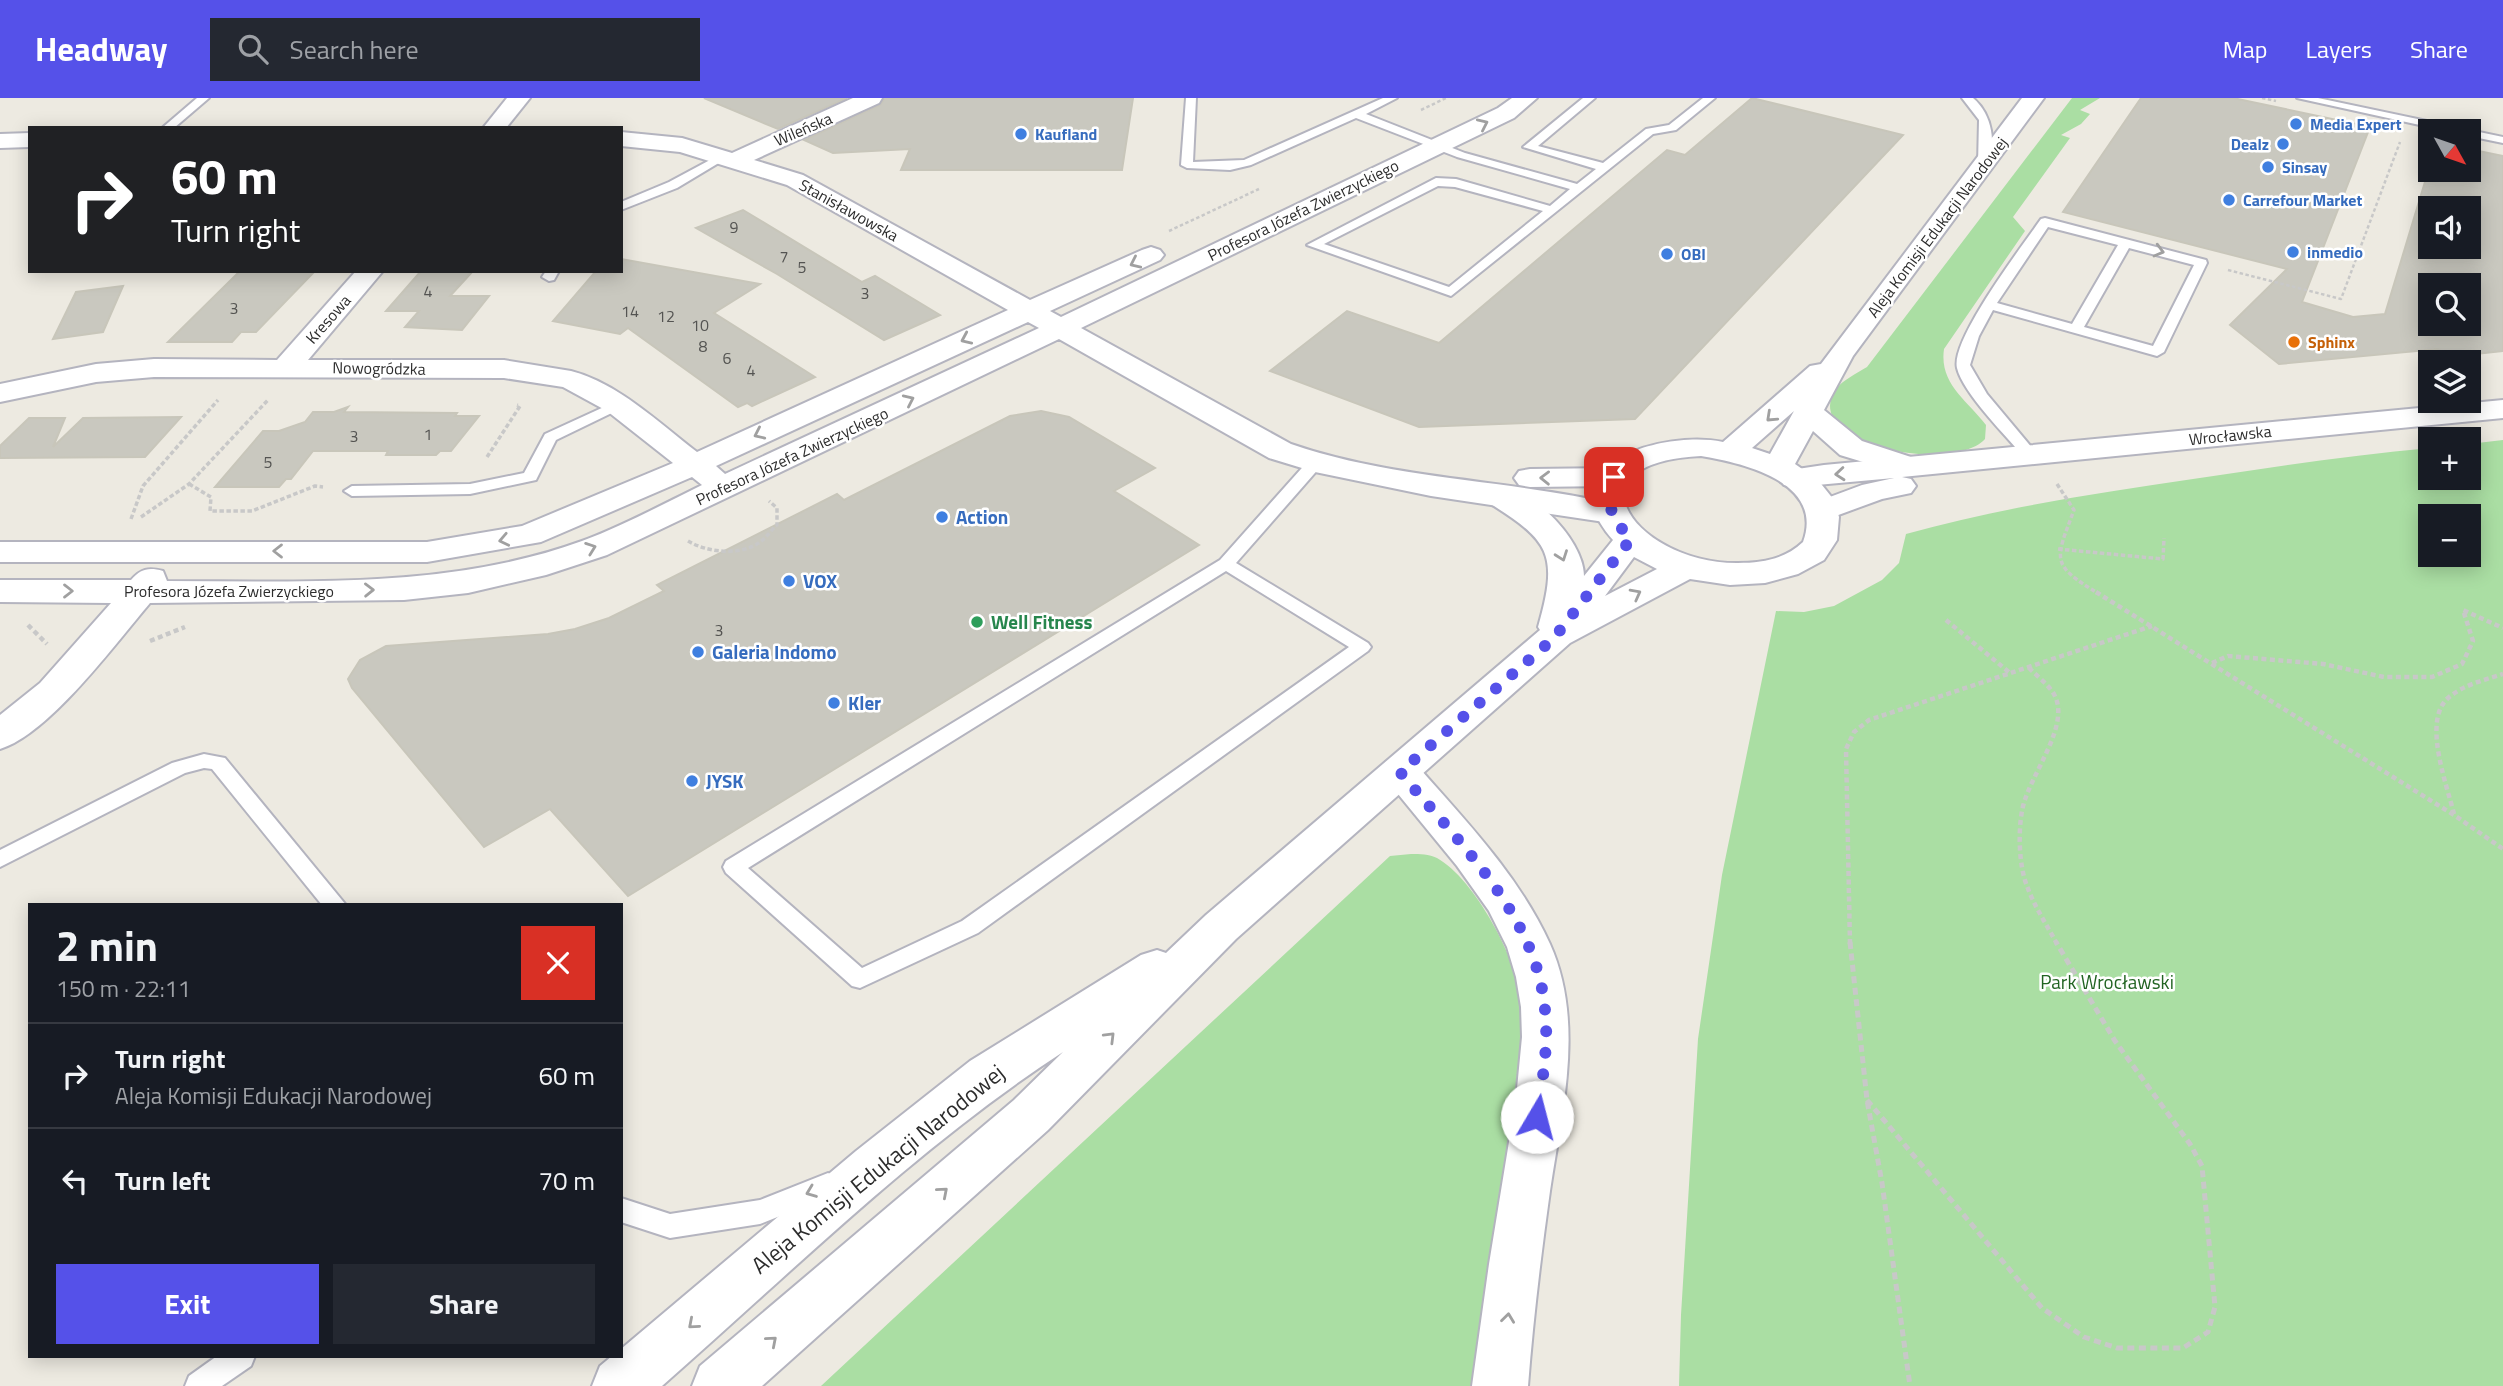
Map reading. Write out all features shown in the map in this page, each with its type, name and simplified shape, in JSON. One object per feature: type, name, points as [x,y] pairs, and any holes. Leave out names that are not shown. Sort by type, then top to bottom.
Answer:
[{"type":"street","points":[[496,126],[519,98]]},
{"type":"street","name":"Wileńska","points":[[729,158],[871,98]]},
{"type":"street","name":"Profesora Józefa Zwierzyckiego","points":[[1263,196],[1409,135],[1485,98]]},
{"type":"street","name":"Profesora Józefa Zwierzyckiego","points":[[0,591],[404,589],[468,582],[534,567],[594,548],[1506,113],[1526,98]]},
{"type":"street","name":"Aleja Komisji Edukacji Narodowej","points":[[1786,473],[1809,413],[1840,355],[2033,98]]},
{"type":"street","name":"Stanisławowska","points":[[623,139],[682,145],[794,180],[1259,442],[1315,463],[1374,474]]},
{"type":"street","points":[[0,141],[28,140]]},
{"type":"street","name":"Profesora Józefa Zwierzyckiego","points":[[0,552],[427,552],[529,535],[568,521],[1028,312],[1164,241]]},
{"type":"street","name":"Kresowa","points":[[286,367],[368,273]]},
{"type":"street","name":"Aleja Komisji Edukacji Narodowej","points":[[1731,451],[1840,355]]},
{"type":"street","name":"Nowogródzka","points":[[0,393],[96,373],[153,368],[504,369],[571,380],[617,405],[724,488]]},
{"type":"street","name":"Wrocławska","points":[[1786,473],[1957,466],[2030,455],[2503,409]]},
{"type":"street","points":[[1809,413],[1851,448],[1906,467]]},
{"type":"street","points":[[1374,474],[1431,486],[1497,494],[1621,526],[1656,555],[1686,567],[1718,573],[1750,575],[1779,570],[1802,560],[1818,546],[1824,529],[1822,511],[1816,499],[1786,473],[1731,451],[1701,447],[1673,448],[1648,454],[1628,464],[1614,477],[1609,489],[1621,526]]},
{"type":"street","name":"Wrocławska","points":[[1822,511],[1873,492],[1916,483],[1957,466]]},
{"type":"street","points":[[1374,474],[1586,480],[1614,477]]},
{"type":"street","points":[[1497,494],[1541,525],[1558,544],[1565,557],[1567,583],[1554,638]]},
{"type":"street","name":"Aleja Komisji Edukacji Narodowej","points":[[1554,638],[1621,526]]},
{"type":"street","points":[[0,735],[52,692],[172,553]]},
{"type":"street","name":"Aleja Komisji Edukacji Narodowej","points":[[720,1386],[1031,1115],[1221,927],[1554,638],[1686,567]]},
{"type":"street","points":[[1400,772],[1476,864],[1511,913],[1532,955],[1543,994],[1546,1055],[1500,1386]]},
{"type":"street","name":"Aleja Komisji Edukacji Narodowej","points":[[620,1386],[874,1167],[986,1076],[1221,927]]},
{"type":"lane","points":[[169,126],[204,98]]},
{"type":"lane","points":[[1191,98],[1187,165],[1230,166],[1247,163],[1392,98]]},
{"type":"lane","points":[[1590,98],[1529,147],[1606,168]]},
{"type":"lane","points":[[1552,210],[1456,183],[1436,182],[1313,245],[1451,292],[1650,131],[1672,128],[1710,98]]},
{"type":"lane","points":[[1967,98],[1983,113],[1986,122],[1984,165]]},
{"type":"lane","points":[[2302,98],[2418,122]]},
{"type":"lane","points":[[1356,114],[1436,146],[1579,188]]},
{"type":"lane","points":[[2482,136],[2503,140]]},
{"type":"lane","points":[[623,205],[729,158]]},
{"type":"lane","points":[[1990,305],[2157,352],[2201,263],[2045,222],[1990,305],[1964,352],[1963,364],[1972,382],[2030,455]]},
{"type":"lane","points":[[2076,329],[2126,243]]},
{"type":"lane","points":[[352,491],[470,489],[530,477],[550,437],[617,405]]},
{"type":"lane","points":[[1226,564],[1362,647],[970,927],[860,979],[733,867],[1226,564],[1315,463]]},
{"type":"lane","points":[[0,859],[179,768],[204,761],[218,763],[333,903]]},
{"type":"lane","points":[[623,1211],[670,1226],[760,1212],[874,1167]]},
{"type":"lane","points":[[199,1386],[238,1358]]},
{"type":"path","points":[[1378,122],[1400,113],[1416,112],[1446,98]]},
{"type":"path","points":[[2201,263],[2341,299],[2401,140]]},
{"type":"path","points":[[1164,241],[1263,196]]},
{"type":"path","points":[[220,398],[144,486],[129,526],[189,484],[270,398]]},
{"type":"path","points":[[470,489],[478,470],[520,406],[516,405]]},
{"type":"path","points":[[2053,479],[2074,510],[2058,550],[2059,563],[2067,574],[2454,815],[2503,849]]},
{"type":"path","points":[[189,484],[211,498],[210,511],[252,510],[315,486],[352,491]]},
{"type":"path","points":[[682,536],[698,548],[723,552],[758,543],[777,524],[777,508],[764,497]]},
{"type":"path","points":[[2058,550],[2163,559],[2164,538]]},
{"type":"path","points":[[2211,663],[2228,656],[2323,664],[2384,677],[2432,677],[2462,664],[2473,641],[2463,610],[2503,628]]},
{"type":"path","points":[[1946,620],[2011,673]]},
{"type":"path","points":[[1910,1386],[1882,1183],[1867,1100],[1850,964],[1846,749],[1854,732],[1869,720],[2152,626]]},
{"type":"path","points":[[1867,1100],[2042,1308],[2084,1337],[2117,1348],[2183,1348],[2208,1332],[2215,1307],[2202,1166],[2190,1144],[2115,1041],[2057,944],[2026,885],[2021,849],[2022,811],[2060,720],[2059,706],[2052,691],[2028,668]]},
{"type":"path","points":[[2454,815],[2437,737],[2439,710],[2452,695],[2480,681],[2503,674]]},
{"type":"green space","points":[[2072,98],[2100,98],[2080,110],[2090,114],[2081,124],[2061,135],[2070,138],[2013,217],[2025,231],[1944,349],[1946,372],[1950,382],[1986,425],[1985,439],[1968,449],[1942,454],[1913,454],[1884,448],[1858,438],[1839,425],[1830,408],[1836,389],[1867,367]]},
{"type":"green space","name":"Park Wrocławski","points":[[2503,440],[2503,1386],[1679,1386],[1698,1039],[1722,875],[1776,611],[1804,612],[1834,606],[1882,580],[1899,563],[1906,534],[2048,502],[2418,449],[2418,490],[2481,490],[2481,443]]},
{"type":"green space","points":[[1411,854],[1437,858],[1466,884],[1480,902],[1503,944],[1519,986],[1522,1003],[1522,1037],[1515,1094],[1472,1386],[821,1386],[1390,856]]},
{"type":"building","points":[[704,98],[847,98],[778,129]]},
{"type":"building","name":"Kaufland","points":[[885,98],[1133,98],[1122,170],[901,170],[910,149],[833,153],[804,140],[880,105]]},
{"type":"building","name":"OBI","points":[[1752,98],[1903,135],[1635,419],[1419,427],[1270,371],[1347,311],[1439,343],[1667,150],[1685,155]]},
{"type":"building","points":[[2141,98],[2233,98],[2370,127],[2302,302],[2353,317],[2385,314],[2418,205],[2418,259],[2481,259],[2481,196],[2421,196],[2425,182],[2482,182],[2482,152],[2503,156],[2503,351],[2481,353],[2481,350],[2418,350],[2279,364],[2230,325],[2287,269],[2063,212]]},
{"type":"building","points":[[743,210],[862,282],[875,276],[940,315],[884,340],[696,228]]},
{"type":"building","points":[[623,259],[760,284],[714,313],[815,377],[752,406],[747,403],[738,407],[628,328],[620,334],[553,321],[594,273],[623,273]]},
{"type":"building","points":[[238,273],[313,273],[256,332],[241,332],[232,342],[168,342]]},
{"type":"building","points":[[419,273],[471,273],[450,296],[489,296],[462,330],[405,327],[419,311],[386,311]]},
{"type":"building","points":[[123,286],[103,332],[53,339],[76,292]]},
{"type":"building","points":[[348,407],[344,412],[457,413],[455,416],[479,416],[451,451],[440,451],[436,455],[386,455],[388,451],[313,451],[291,479],[286,479],[279,487],[215,487],[263,431],[279,431],[305,422],[313,412],[334,412]]},
{"type":"building","name":"Galeria Indomo","points":[[1041,411],[1069,417],[1155,468],[1114,491],[1199,545],[628,896],[550,809],[484,847],[352,688],[348,679],[360,660],[386,646],[548,634],[609,618],[664,591],[657,585],[837,494],[844,500],[1010,416]]},
{"type":"building","points":[[181,417],[145,457],[0,458],[0,446],[29,418],[65,418],[53,447],[83,418]]},
{"type":"place","name":"Media Expert","points":[[2296,124]]},
{"type":"place","name":"Kaufland","points":[[1021,134]]},
{"type":"place","name":"Dealz","points":[[2283,144]]},
{"type":"place","name":"Sinsay","points":[[2268,167]]},
{"type":"place","name":"Carrefour Market","points":[[2229,200]]},
{"type":"place","name":"inmedio","points":[[2293,252]]},
{"type":"place","name":"OBI","points":[[1667,254]]},
{"type":"place","name":"Sphinx","points":[[2294,342]]},
{"type":"place","name":"Action","points":[[942,517]]},
{"type":"place","name":"VOX","points":[[789,581]]},
{"type":"place","name":"Well Fitness","points":[[977,622]]},
{"type":"place","name":"Galeria Indomo","points":[[698,652]]},
{"type":"place","name":"Kler","points":[[834,703]]},
{"type":"place","name":"JYSK","points":[[692,781]]},
{"type":"route","points":[[1537,1117],[1546,1055],[1546,1028],[1543,994],[1532,955],[1516,921],[1487,878],[1400,772],[1554,638],[1631,539],[1611,513],[1608,501],[1614,477]]}]
